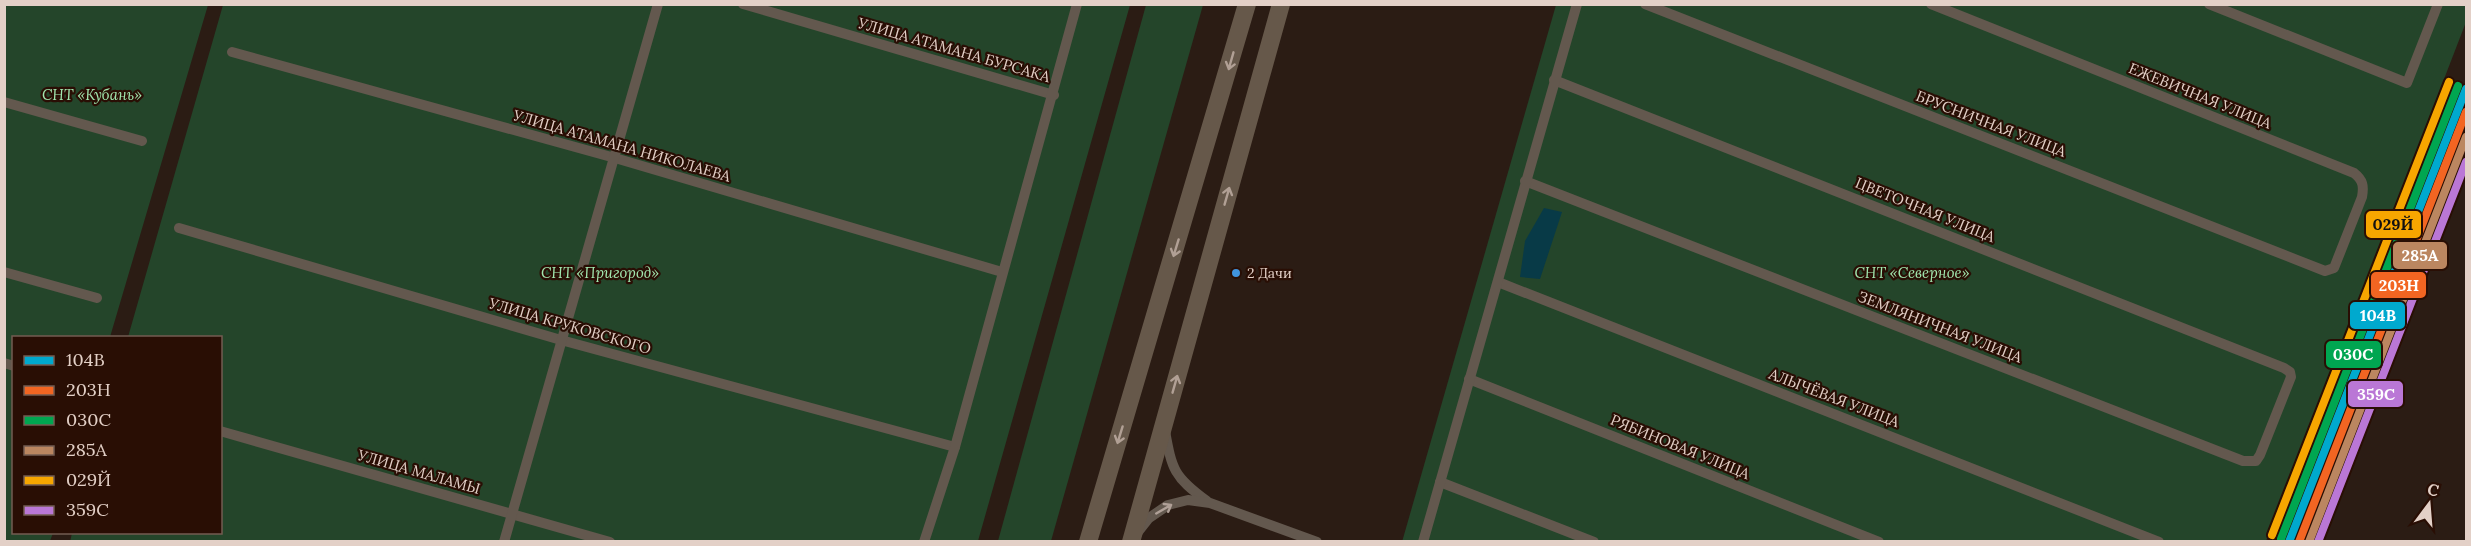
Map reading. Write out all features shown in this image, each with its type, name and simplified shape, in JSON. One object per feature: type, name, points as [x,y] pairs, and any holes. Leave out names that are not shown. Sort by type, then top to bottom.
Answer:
[{"type":"main road","points":[[1088,542],[1247,4]]},
{"type":"main road","points":[[1131,542],[1281,4]]},
{"type":"street","points":[[504,542],[658,4]]},
{"type":"street","name":"УЛИЦА АТАМАНА БУРСАКА","points":[[743,4],[1054,94]]},
{"type":"street","points":[[924,542],[955,447],[1077,4]]},
{"type":"street","points":[[1423,542],[1577,4]]},
{"type":"street","name":"БРУСНИЧНАЯ УЛИЦА","points":[[1645,4],[2325,272]]},
{"type":"street","name":"ЕЖЕВИЧНАЯ УЛИЦА","points":[[1931,4],[2354,173],[2360,178],[2363,187],[2362,197],[2334,268],[2325,272]]},
{"type":"street","points":[[2209,4],[2407,83],[2439,4]]},
{"type":"street","name":"УЛИЦА АТАМАНА НИКОЛАЕВА","points":[[232,52],[615,158],[1002,272]]},
{"type":"street","name":"ЦВЕТОЧНАЯ УЛИЦА","points":[[1554,80],[2284,368],[2290,372],[2291,377],[2260,455],[2256,461],[2243,461]]},
{"type":"street","points":[[4,102],[142,141]]},
{"type":"street","name":"ЗЕМЛЯНИЧНАЯ УЛИЦА","points":[[1525,181],[2243,461]]},
{"type":"street","name":"УЛИЦА КРУКОВСКОГО","points":[[180,228],[561,339],[955,447]]},
{"type":"street","points":[[4,272],[97,298]]},
{"type":"street","name":"АЛЫЧЁВАЯ УЛИЦА","points":[[1498,282],[2159,542]]},
{"type":"street","name":"РЯБИНОВАЯ УЛИЦА","points":[[1469,380],[1879,542]]},
{"type":"street","points":[[1164,423],[1172,466],[1182,482],[1210,503]]},
{"type":"street","name":"УЛИЦА МАЛАМЫ","points":[[222,431],[610,542]]},
{"type":"street","points":[[1440,482],[1593,542]]},
{"type":"street","points":[[1131,542],[1149,518],[1168,505],[1188,500],[1210,503],[1317,542]]},
{"type":"green space","name":"СНТ «Кубань»","points":[[4,5],[208,5],[110,336],[12,336],[12,534],[53,534],[50,541],[5,541]]},
{"type":"green space","name":"СНТ «Пригород»","points":[[223,5],[1130,5],[978,541],[70,542],[72,534],[222,534],[222,336],[128,336]]},
{"type":"green space","points":[[1146,5],[1203,5],[1051,541],[998,541]]},
{"type":"green space","name":"СНТ «Северное»","points":[[1556,5],[2466,5],[2466,22],[2266,541],[1402,542]]},
{"type":"water","points":[[1544,208],[1562,212],[1540,279],[1520,277],[1525,241]]},
{"type":"transit line","name":"029Й","points":[[2272,535],[2449,82]]},
{"type":"transit line","name":"030C","points":[[2281,539],[2458,86]]},
{"type":"transit line","name":"104В","points":[[2289,542],[2466,89]]},
{"type":"transit line","name":"203Н","points":[[2299,542],[2466,112]]},
{"type":"transit line","name":"285А","points":[[2309,542],[2466,137]]},
{"type":"transit line","name":"359С","points":[[2318,542],[2466,162]]},
{"type":"place","name":"2 Дачи","points":[[1236,273]]}]
